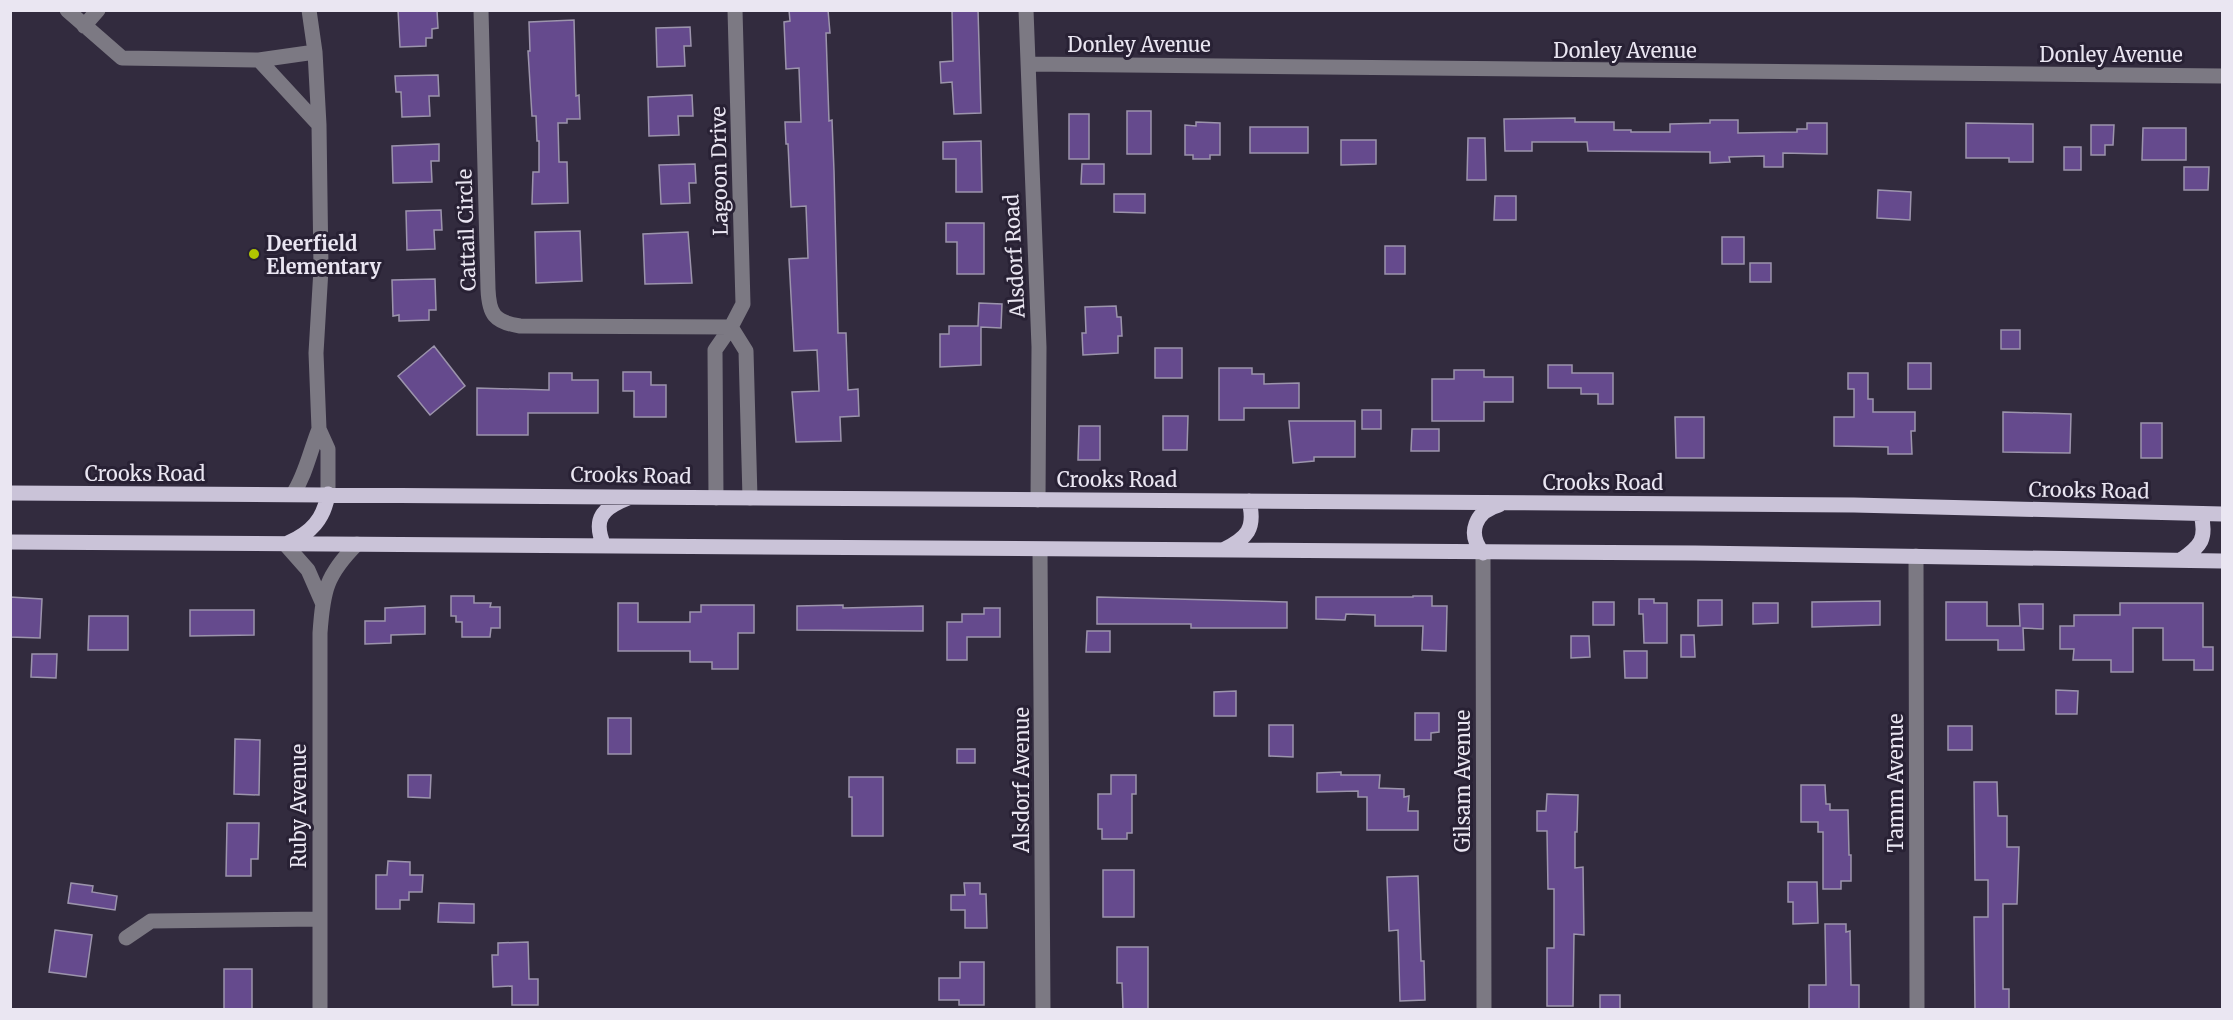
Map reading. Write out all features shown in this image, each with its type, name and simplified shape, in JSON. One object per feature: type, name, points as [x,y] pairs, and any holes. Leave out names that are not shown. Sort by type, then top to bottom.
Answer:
[{"type":"main road","name":"Crooks Road","points":[[10,493],[1854,505],[2223,514]]},
{"type":"main road","points":[[285,544],[313,528],[326,509],[328,494]]},
{"type":"main road","points":[[604,546],[598,524],[602,514],[611,504],[634,496]]},
{"type":"main road","points":[[1221,551],[1241,541],[1249,531],[1252,520],[1249,501]]},
{"type":"main road","points":[[1483,553],[1474,537],[1477,519],[1491,507],[1505,503]]},
{"type":"main road","points":[[2181,560],[2200,544],[2204,535],[2201,514]]},
{"type":"main road","points":[[10,542],[1916,556],[2223,561]]},
{"type":"street","points":[[67,10],[122,58],[259,60],[315,52]]},
{"type":"street","points":[[84,26],[98,10]]},
{"type":"street","points":[[309,10],[315,52],[319,125],[321,269],[316,353],[319,429],[328,449],[328,494]]},
{"type":"street","name":"Cattail Circle","points":[[481,10],[488,289],[489,307],[495,316],[508,324],[520,326],[731,327]]},
{"type":"street","name":"Lagoon Drive","points":[[716,498],[715,350],[743,304],[735,10]]},
{"type":"street","name":"Alsdorf Road","points":[[1026,10],[1039,347],[1038,500]]},
{"type":"street","points":[[259,60],[319,125]]},
{"type":"street","name":"Donley Avenue","points":[[1028,64],[2223,76]]},
{"type":"street","points":[[731,327],[746,351],[750,498]]},
{"type":"street","points":[[292,494],[308,464],[309,452],[319,429]]},
{"type":"street","name":"Ruby Avenue","points":[[285,544],[308,570],[322,602]]},
{"type":"street","name":"Ruby Avenue","points":[[320,1010],[322,602],[334,569],[357,544]]},
{"type":"street","name":"Alsdorf Avenue","points":[[1040,550],[1043,1010]]},
{"type":"street","name":"Gilsam Avenue","points":[[1483,553],[1484,1010]]},
{"type":"street","name":"Tamm Avenue","points":[[1916,556],[1917,1010]]},
{"type":"street","points":[[126,938],[151,921],[319,919]]},
{"type":"building","points":[[398,10],[437,10],[438,28],[432,29],[432,38],[426,38],[426,46],[400,47]]},
{"type":"building","points":[[789,10],[828,10],[830,33],[826,33],[829,121],[832,120],[838,333],[846,333],[848,390],[858,389],[859,416],[840,417],[841,441],[796,442],[792,392],[819,391],[817,350],[794,351],[789,259],[808,258],[806,206],[791,207],[788,144],[786,144],[785,122],[801,122],[799,68],[786,69],[784,22],[790,21]]},
{"type":"building","points":[[952,10],[978,10],[981,113],[954,114],[952,82],[941,83],[940,62],[953,61]]},
{"type":"building","points":[[574,20],[576,96],[579,95],[580,119],[567,119],[567,123],[558,123],[559,162],[567,162],[568,203],[532,204],[533,172],[539,172],[539,141],[537,141],[536,116],[532,116],[528,51],[530,51],[529,22]]},
{"type":"building","points":[[690,27],[691,46],[684,46],[685,66],[657,67],[656,28]]},
{"type":"building","points":[[438,75],[439,96],[429,96],[430,116],[402,117],[401,92],[396,92],[395,76]]},
{"type":"building","points":[[692,95],[693,116],[678,116],[679,135],[649,136],[648,97]]},
{"type":"building","points":[[1127,111],[1151,111],[1151,154],[1127,154]]},
{"type":"building","points":[[1069,114],[1089,114],[1089,159],[1069,159]]},
{"type":"building","points":[[1575,118],[1575,122],[1614,122],[1614,130],[1631,130],[1631,132],[1670,132],[1670,124],[1710,123],[1710,120],[1738,120],[1738,133],[1797,132],[1797,129],[1807,129],[1807,123],[1827,123],[1827,154],[1783,153],[1783,167],[1764,167],[1764,156],[1729,157],[1730,162],[1710,163],[1710,152],[1588,151],[1587,142],[1532,142],[1532,151],[1505,151],[1504,119]]},
{"type":"building","points":[[1196,122],[1220,123],[1220,155],[1210,155],[1210,159],[1193,159],[1193,155],[1185,155],[1185,125],[1196,126]]},
{"type":"building","points":[[1966,123],[2033,124],[2033,162],[2009,162],[2009,158],[1966,158]]},
{"type":"building","points":[[2091,125],[2114,125],[2113,145],[2105,145],[2105,155],[2091,155]]},
{"type":"building","points":[[1250,127],[1308,127],[1308,153],[1250,153]]},
{"type":"building","points":[[2143,128],[2186,128],[2186,160],[2142,160]]},
{"type":"building","points":[[1468,138],[1485,138],[1486,180],[1467,180]]},
{"type":"building","points":[[1341,140],[1376,140],[1376,164],[1341,165]]},
{"type":"building","points":[[981,141],[982,192],[956,192],[956,159],[943,159],[943,142]]},
{"type":"building","points":[[439,144],[439,161],[431,161],[432,182],[393,183],[392,146]]},
{"type":"building","points":[[2064,147],[2081,147],[2081,170],[2064,170]]},
{"type":"building","points":[[695,164],[696,183],[689,183],[690,203],[661,204],[659,165]]},
{"type":"building","points":[[1082,164],[1104,164],[1104,184],[1081,184]]},
{"type":"building","points":[[2184,167],[2209,167],[2208,190],[2184,190]]},
{"type":"building","points":[[1878,190],[1911,192],[1910,220],[1877,218]]},
{"type":"building","points":[[1114,194],[1145,194],[1145,213],[1114,212]]},
{"type":"building","points":[[1495,196],[1516,196],[1516,220],[1494,220]]},
{"type":"building","points":[[441,210],[442,230],[434,230],[435,249],[407,250],[406,211]]},
{"type":"building","points":[[946,223],[984,223],[984,274],[957,274],[957,242],[946,242]]},
{"type":"building","points":[[580,231],[582,281],[536,283],[535,232]]},
{"type":"building","points":[[688,232],[692,283],[645,284],[643,234]]},
{"type":"building","points":[[1722,237],[1744,237],[1744,264],[1722,264]]},
{"type":"building","points":[[1385,246],[1405,246],[1405,274],[1385,274]]},
{"type":"building","points":[[1750,263],[1771,263],[1771,282],[1750,282]]},
{"type":"building","points":[[435,279],[436,310],[429,310],[429,320],[399,321],[399,315],[393,316],[392,280]]},
{"type":"building","points":[[979,303],[1002,304],[1001,328],[981,327],[981,365],[940,367],[940,334],[949,334],[949,326],[978,326]]},
{"type":"building","points":[[1116,306],[1117,317],[1121,317],[1122,336],[1118,336],[1118,353],[1083,355],[1082,333],[1086,333],[1085,307]]},
{"type":"building","points":[[2001,330],[2020,330],[2020,349],[2001,349]]},
{"type":"building","points":[[434,346],[465,386],[430,415],[398,376]]},
{"type":"building","points":[[1155,348],[1182,348],[1182,378],[1155,378]]},
{"type":"building","points":[[1908,363],[1931,363],[1931,389],[1908,389]]},
{"type":"building","points":[[1548,365],[1572,365],[1572,373],[1613,373],[1613,404],[1598,404],[1598,394],[1581,394],[1581,388],[1548,388]]},
{"type":"building","points":[[1219,368],[1252,368],[1252,374],[1264,374],[1264,384],[1299,383],[1299,408],[1244,408],[1244,420],[1219,420]]},
{"type":"building","points":[[1454,370],[1484,370],[1484,377],[1513,377],[1513,402],[1484,402],[1484,421],[1432,421],[1432,379],[1454,379]]},
{"type":"building","points":[[623,372],[651,372],[651,385],[666,385],[666,417],[634,417],[634,391],[623,391]]},
{"type":"building","points":[[549,373],[572,373],[572,380],[598,380],[598,413],[528,413],[528,435],[477,435],[477,388],[549,390]]},
{"type":"building","points":[[1848,373],[1868,373],[1868,399],[1873,399],[1873,412],[1915,412],[1915,431],[1911,431],[1912,454],[1888,454],[1888,447],[1834,446],[1834,417],[1854,417],[1854,389],[1848,389]]},
{"type":"building","points":[[1362,410],[1381,410],[1381,429],[1362,429]]},
{"type":"building","points":[[2003,412],[2071,414],[2070,453],[2003,452]]},
{"type":"building","points":[[1163,416],[1188,416],[1187,450],[1163,450]]},
{"type":"building","points":[[1675,417],[1704,417],[1704,458],[1676,458]]},
{"type":"building","points":[[1289,421],[1355,421],[1355,457],[1314,457],[1314,461],[1293,463]]},
{"type":"building","points":[[2141,423],[2162,423],[2162,458],[2141,458]]},
{"type":"building","points":[[1079,426],[1100,426],[1100,460],[1078,460]]},
{"type":"building","points":[[1412,429],[1439,429],[1439,451],[1411,451]]},
{"type":"building","points":[[451,596],[474,596],[474,603],[491,603],[490,607],[500,607],[500,628],[491,628],[490,637],[462,637],[462,622],[456,622],[456,616],[451,616]]},
{"type":"building","points":[[1432,596],[1432,606],[1447,606],[1446,651],[1422,650],[1423,626],[1375,626],[1375,615],[1346,614],[1345,620],[1316,619],[1316,597]]},
{"type":"building","points":[[10,597],[42,599],[40,638],[10,637]]},
{"type":"building","points":[[1097,597],[1287,602],[1287,628],[1191,628],[1191,624],[1097,624]]},
{"type":"building","points":[[1639,599],[1654,599],[1654,603],[1667,603],[1667,643],[1644,643],[1643,614],[1639,614]]},
{"type":"building","points":[[1698,600],[1722,600],[1722,625],[1698,626]]},
{"type":"building","points":[[1880,601],[1880,625],[1812,627],[1812,602]]},
{"type":"building","points":[[1593,602],[1614,602],[1614,625],[1593,625]]},
{"type":"building","points":[[1946,602],[1987,602],[1987,626],[2020,626],[2019,604],[2043,604],[2043,629],[2023,628],[2024,650],[1998,650],[1998,640],[1946,640]]},
{"type":"building","points":[[618,603],[638,603],[638,622],[690,622],[690,612],[701,612],[701,605],[754,605],[754,633],[738,633],[738,669],[712,669],[712,662],[690,662],[690,651],[618,651]]},
{"type":"building","points":[[1753,603],[1778,603],[1778,623],[1753,624]]},
{"type":"building","points":[[2120,603],[2203,603],[2203,647],[2213,647],[2213,670],[2194,670],[2194,660],[2163,660],[2163,628],[2133,628],[2133,672],[2111,672],[2111,660],[2073,660],[2074,649],[2060,649],[2060,626],[2074,626],[2074,615],[2120,615]]},
{"type":"building","points":[[843,605],[843,608],[923,606],[923,631],[797,630],[797,606]]},
{"type":"building","points":[[425,606],[425,634],[391,635],[391,643],[365,644],[365,621],[385,621],[385,608]]},
{"type":"building","points":[[984,608],[1000,608],[1000,637],[967,637],[967,660],[947,660],[947,622],[962,622],[962,614],[984,614]]},
{"type":"building","points":[[190,610],[254,610],[254,635],[190,636]]},
{"type":"building","points":[[89,616],[128,616],[128,650],[88,650]]},
{"type":"building","points":[[1087,631],[1110,631],[1110,652],[1086,652]]},
{"type":"building","points":[[1681,635],[1694,635],[1695,657],[1681,657]]},
{"type":"building","points":[[1571,636],[1589,636],[1590,657],[1571,658]]},
{"type":"building","points":[[1624,651],[1647,651],[1647,678],[1625,678]]},
{"type":"building","points":[[32,654],[57,654],[56,678],[31,677]]},
{"type":"building","points":[[2056,690],[2078,691],[2077,714],[2056,714]]},
{"type":"building","points":[[1236,691],[1236,716],[1214,716],[1214,692]]},
{"type":"building","points":[[1415,713],[1439,713],[1439,732],[1431,733],[1431,740],[1415,740]]},
{"type":"building","points":[[608,718],[631,718],[631,754],[608,754]]},
{"type":"building","points":[[1269,725],[1293,725],[1293,757],[1269,756]]},
{"type":"building","points":[[1948,726],[1972,726],[1972,750],[1948,750]]},
{"type":"building","points":[[235,739],[260,740],[259,795],[234,794]]},
{"type":"building","points":[[957,749],[975,749],[975,763],[957,763]]},
{"type":"building","points":[[1341,772],[1341,775],[1380,775],[1379,788],[1404,789],[1404,797],[1409,796],[1408,811],[1418,811],[1418,830],[1367,830],[1367,797],[1358,797],[1358,791],[1317,792],[1317,773]]},
{"type":"building","points":[[408,775],[431,775],[430,798],[408,797]]},
{"type":"building","points":[[1111,775],[1136,775],[1136,794],[1132,794],[1132,833],[1127,833],[1127,839],[1102,839],[1102,829],[1098,829],[1098,794],[1111,794]]},
{"type":"building","points":[[849,777],[883,777],[883,836],[852,836],[852,797],[849,797]]},
{"type":"building","points":[[1974,782],[1997,782],[1998,816],[2007,816],[2007,847],[2019,847],[2017,904],[2003,904],[2003,989],[2009,989],[2009,1010],[1975,1010],[1974,917],[1988,917],[1988,880],[1975,880]]},
{"type":"building","points":[[1801,785],[1825,785],[1826,804],[1830,804],[1830,810],[1848,810],[1851,881],[1841,881],[1841,889],[1823,889],[1823,832],[1818,832],[1818,822],[1801,822]]},
{"type":"building","points":[[1547,794],[1578,795],[1575,868],[1583,867],[1584,935],[1574,934],[1573,1006],[1547,1006],[1547,948],[1554,948],[1554,889],[1548,889],[1547,831],[1537,831],[1537,811],[1546,811]]},
{"type":"building","points":[[227,823],[259,823],[258,859],[251,859],[251,876],[226,876]]},
{"type":"building","points":[[388,861],[410,862],[410,875],[423,875],[422,892],[409,892],[409,900],[400,900],[400,909],[376,909],[376,875],[387,875]]},
{"type":"building","points":[[1103,870],[1134,870],[1134,917],[1103,917]]},
{"type":"building","points":[[1418,876],[1425,1000],[1400,1001],[1398,930],[1389,931],[1387,877]]},
{"type":"building","points":[[1788,882],[1817,882],[1818,923],[1793,924],[1793,902],[1788,902]]},
{"type":"building","points":[[71,883],[93,886],[92,892],[117,896],[115,910],[68,903]]},
{"type":"building","points":[[964,883],[980,883],[980,894],[986,894],[987,928],[965,928],[965,910],[951,910],[951,895],[965,895]]},
{"type":"building","points":[[439,903],[474,904],[474,923],[438,922]]},
{"type":"building","points":[[1825,924],[1846,924],[1846,932],[1850,931],[1851,985],[1859,985],[1859,1010],[1809,1010],[1809,985],[1826,985]]},
{"type":"building","points":[[55,930],[92,935],[86,977],[49,972]]},
{"type":"building","points":[[528,942],[529,979],[538,979],[538,1005],[512,1005],[512,986],[493,987],[492,955],[498,955],[498,943]]},
{"type":"building","points":[[1117,947],[1148,947],[1148,1010],[1123,1010],[1122,983],[1117,983]]},
{"type":"building","points":[[960,962],[984,962],[984,1005],[959,1005],[959,1000],[939,1000],[939,978],[960,978]]},
{"type":"building","points":[[224,969],[252,969],[252,1010],[224,1010]]},
{"type":"building","points":[[1600,995],[1620,995],[1620,1010],[1600,1010]]},
{"type":"place","name":"Deerfield Elementary","points":[[254,254]]}]
